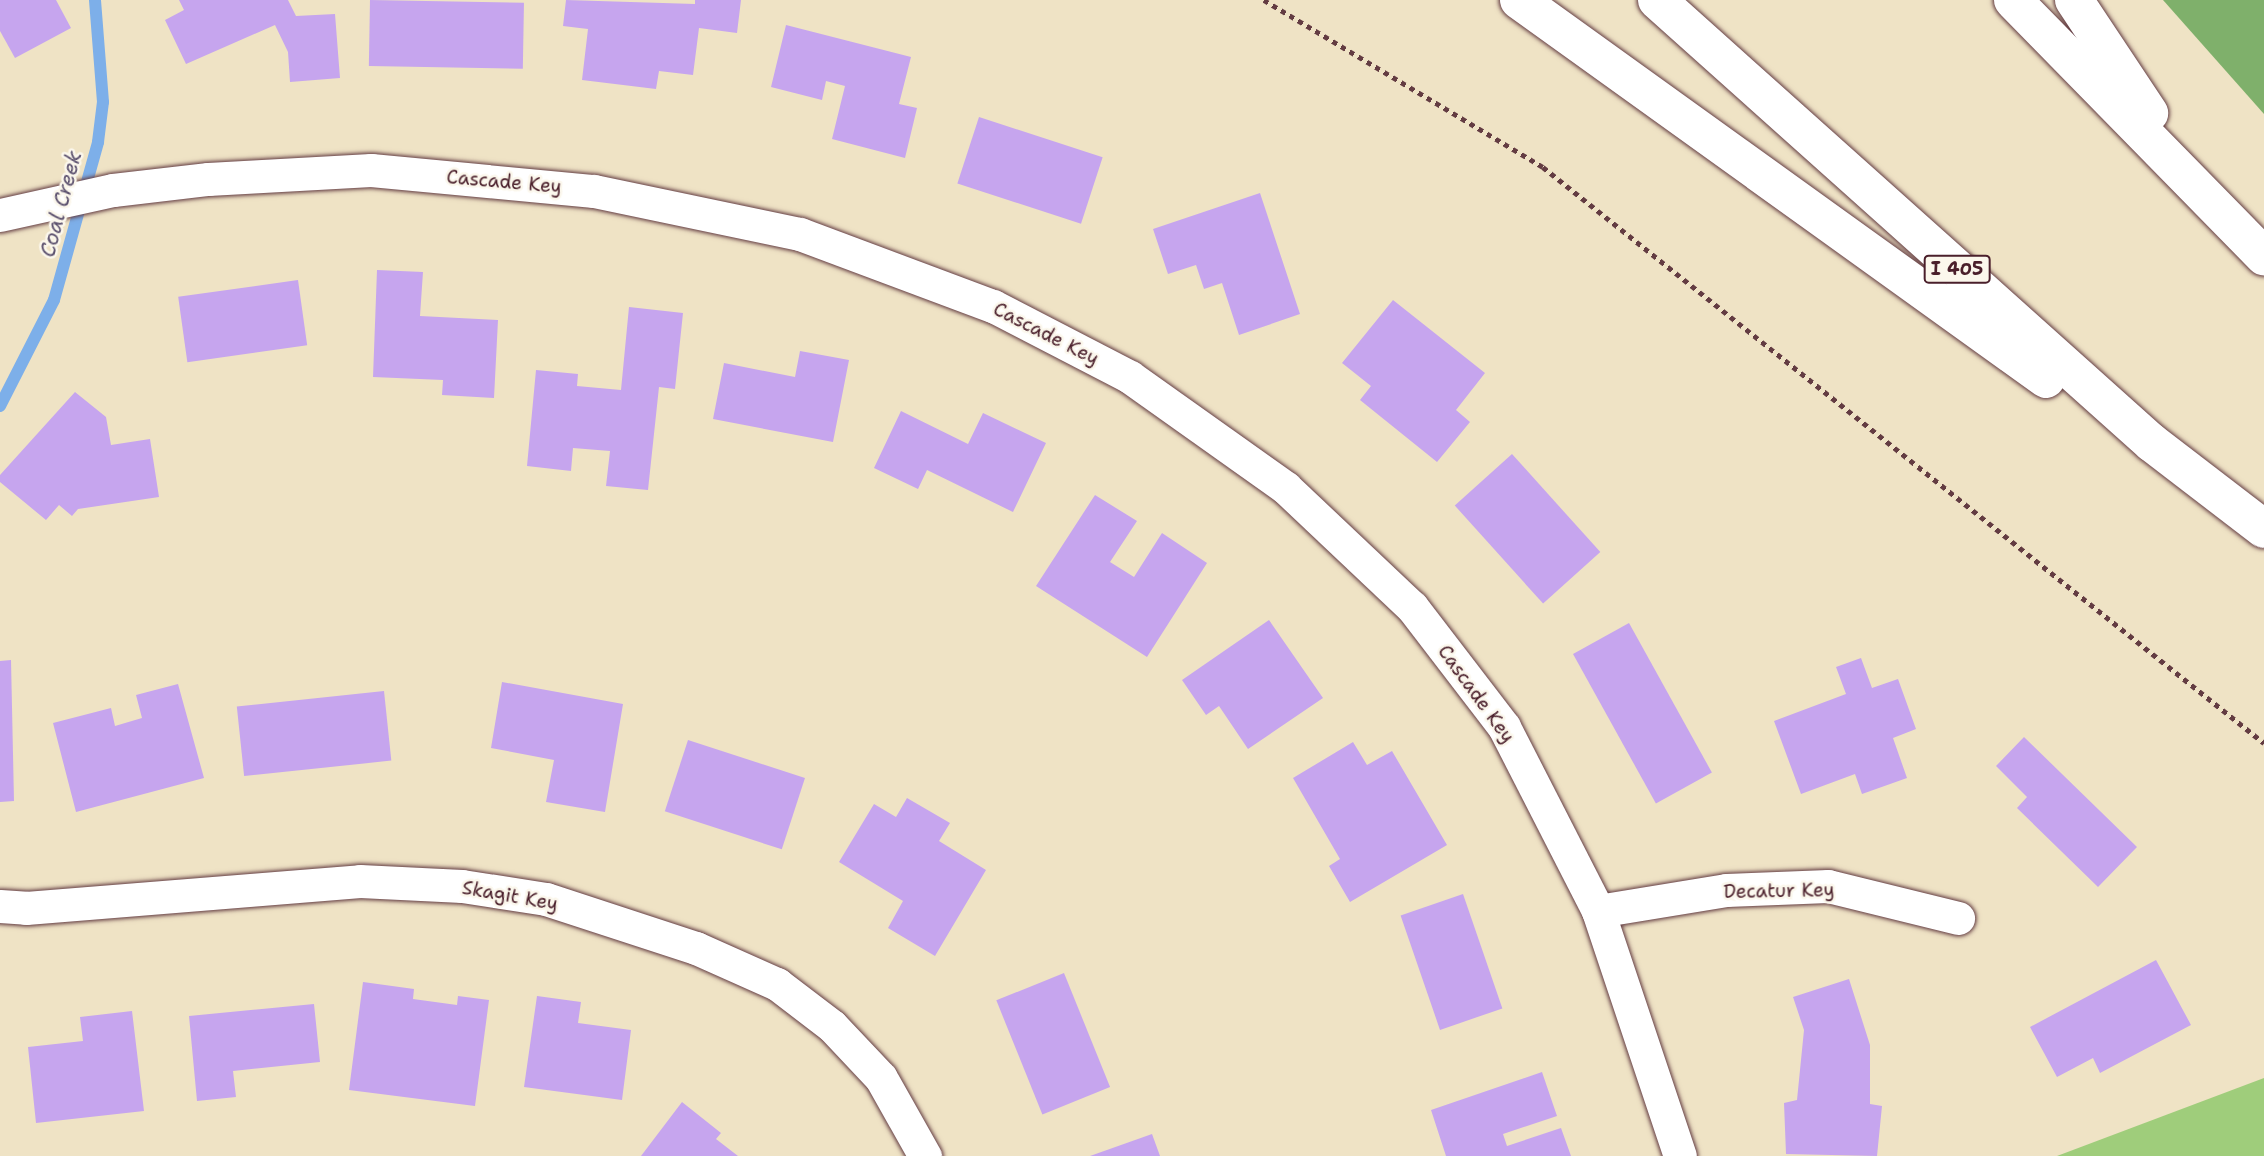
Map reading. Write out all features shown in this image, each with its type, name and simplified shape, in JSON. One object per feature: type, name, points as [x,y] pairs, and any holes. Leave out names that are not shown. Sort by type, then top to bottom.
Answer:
[{"type":"highway","points":[[1519,0],[2059,388],[2092,390]]},
{"type":"highway","name":"I 405","points":[[1657,0],[2152,443],[2264,529]]},
{"type":"highway","points":[[2013,0],[2264,256]]},
{"type":"highway","points":[[2074,0],[2149,114],[2264,243]]},
{"type":"street","name":"Cascade Key","points":[[0,215],[113,190],[208,179],[371,170],[594,191],[800,234],[993,306],[1130,377],[1286,488],[1412,607],[1504,727],[1598,911],[1680,1156]]},
{"type":"street","name":"Skagit Key","points":[[0,906],[26,908],[360,881],[462,886],[546,899],[696,947],[777,984],[832,1026],[881,1078],[925,1156]]},
{"type":"street","name":"Decatur Key","points":[[1598,911],[1726,890],[1828,886],[1958,918]]},
{"type":"path","points":[[1264,0],[1543,167],[2264,743]]},
{"type":"green space","points":[[2163,0],[2264,0],[2264,114]]},
{"type":"green space","points":[[2264,1078],[2264,1156],[2057,1156]]},
{"type":"building","points":[[0,0],[56,0],[71,28],[15,58],[0,31]]},
{"type":"building","points":[[179,0],[288,0],[296,16],[335,14],[340,78],[290,82],[288,52],[275,25],[186,64],[165,20],[184,10]]},
{"type":"building","points":[[370,0],[524,3],[523,69],[369,66]]},
{"type":"building","points":[[566,0],[695,4],[695,0],[741,0],[737,33],[699,28],[693,75],[659,71],[656,89],[582,80],[588,29],[563,26]]},
{"type":"building","points":[[786,25],[911,57],[899,104],[917,108],[905,158],[832,139],[845,86],[826,81],[822,100],[771,87]]},
{"type":"building","points":[[979,117],[1103,157],[1081,224],[957,184]]},
{"type":"building","points":[[1260,193],[1300,314],[1239,335],[1222,283],[1204,289],[1196,265],[1168,274],[1153,229]]},
{"type":"building","points":[[377,270],[423,272],[420,316],[498,320],[494,398],[442,395],[443,380],[373,377]]},
{"type":"building","points":[[298,280],[307,345],[187,362],[178,297]]},
{"type":"building","points":[[1393,300],[1485,373],[1456,410],[1470,422],[1437,462],[1360,400],[1371,386],[1342,363]]},
{"type":"building","points":[[629,307],[683,313],[675,389],[659,387],[648,490],[606,486],[610,451],[573,448],[571,471],[527,466],[536,370],[578,374],[577,386],[621,390]]},
{"type":"building","points":[[800,351],[849,360],[833,442],[713,419],[724,363],[795,377]]},
{"type":"building","points":[[75,392],[106,417],[111,445],[150,439],[159,497],[78,509],[72,516],[59,505],[46,520],[0,482],[0,475]]},
{"type":"building","points":[[901,411],[968,444],[983,413],[1046,443],[1013,512],[927,470],[918,489],[874,468]]},
{"type":"building","points":[[1512,454],[1600,552],[1543,604],[1455,506]]},
{"type":"building","points":[[1095,495],[1137,521],[1110,562],[1134,577],[1162,533],[1207,563],[1147,657],[1036,586]]},
{"type":"building","points":[[1269,620],[1323,698],[1248,749],[1219,706],[1206,715],[1182,680]]},
{"type":"building","points":[[1629,623],[1712,773],[1656,804],[1573,654]]},
{"type":"building","points":[[1861,658],[1872,688],[1898,679],[1916,729],[1893,738],[1907,778],[1862,794],[1855,774],[1801,794],[1774,721],[1846,694],[1836,667]]},
{"type":"building","points":[[11,660],[14,801],[0,802],[0,661]]},
{"type":"building","points":[[502,682],[623,704],[605,812],[546,802],[554,760],[491,748]]},
{"type":"building","points":[[178,684],[204,778],[76,812],[53,723],[111,708],[115,726],[142,718],[136,695]]},
{"type":"building","points":[[384,691],[391,761],[244,776],[237,706]]},
{"type":"building","points":[[2024,737],[2137,847],[2098,887],[2017,808],[2027,797],[1996,766]]},
{"type":"building","points":[[688,740],[805,778],[782,849],[665,811]]},
{"type":"building","points":[[1353,742],[1367,765],[1392,751],[1447,845],[1350,902],[1329,866],[1340,859],[1293,778]]},
{"type":"building","points":[[907,798],[950,823],[939,841],[986,870],[935,956],[888,928],[903,901],[839,862],[874,804],[896,817]]},
{"type":"building","points":[[1463,894],[1502,1008],[1440,1030],[1401,915]]},
{"type":"building","points":[[2156,960],[2191,1025],[2100,1073],[2093,1058],[2057,1077],[2030,1027]]},
{"type":"building","points":[[1064,973],[1110,1087],[1042,1114],[996,1000]]},
{"type":"building","points":[[1849,979],[1870,1045],[1870,1104],[1882,1106],[1877,1156],[1786,1154],[1784,1103],[1797,1100],[1804,1030],[1793,997]]},
{"type":"building","points":[[363,982],[414,989],[413,999],[457,1005],[458,996],[489,1000],[475,1106],[349,1090]]},
{"type":"building","points":[[537,996],[581,1002],[578,1023],[631,1030],[622,1100],[524,1087]]},
{"type":"building","points":[[314,1004],[320,1062],[233,1071],[236,1097],[197,1101],[189,1016]]},
{"type":"building","points":[[132,1011],[144,1111],[36,1123],[28,1047],[83,1041],[80,1017]]},
{"type":"building","points":[[1542,1072],[1557,1116],[1503,1134],[1507,1146],[1561,1128],[1571,1156],[1446,1156],[1431,1110]]},
{"type":"building","points":[[682,1102],[721,1133],[716,1139],[738,1156],[641,1156]]},
{"type":"building","points":[[1152,1134],[1160,1156],[1090,1156]]},
{"type":"waterway","name":"Coal Creek","points":[[0,406],[54,300],[98,142],[103,102],[95,0]]}]
